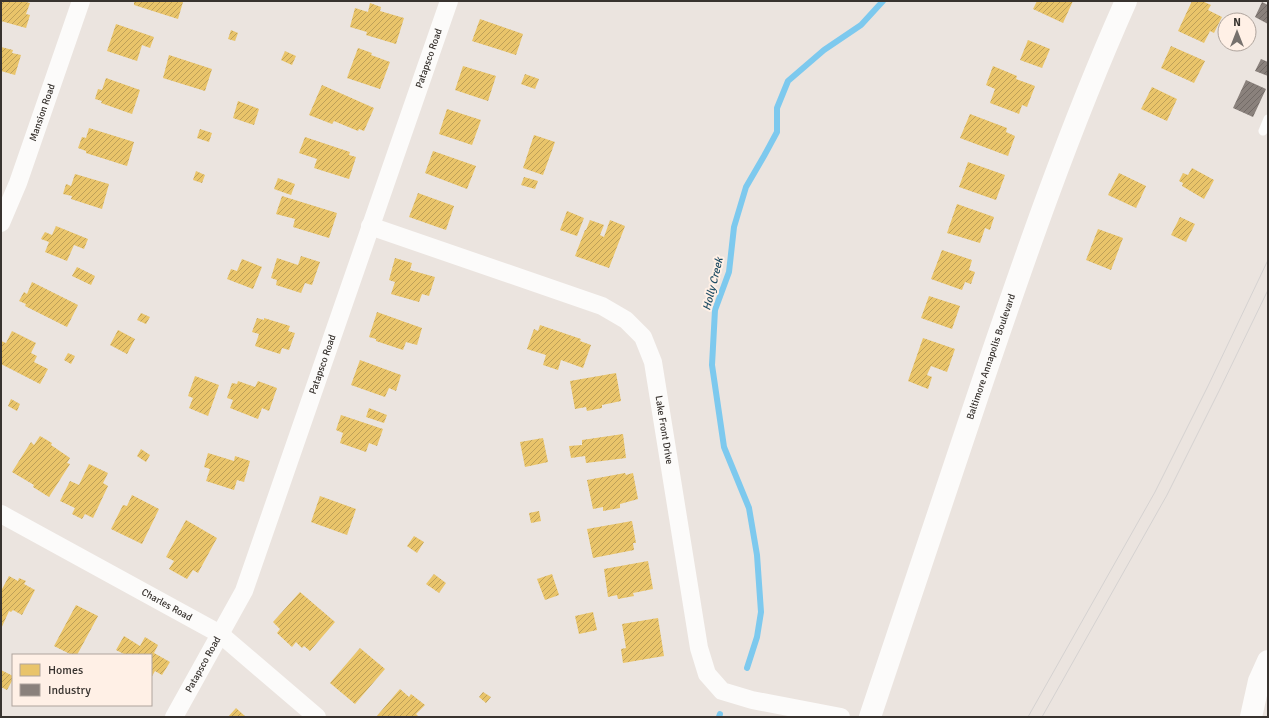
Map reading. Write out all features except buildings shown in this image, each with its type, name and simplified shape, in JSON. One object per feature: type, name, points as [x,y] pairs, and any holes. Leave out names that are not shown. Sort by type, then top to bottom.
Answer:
[{"type":"main road","name":"Baltimore Annapolis Boulevard","points":[[870,717],[1002,324],[1050,189],[1105,47],[1126,1]]},
{"type":"main road","points":[[1251,717],[1259,681],[1268,661]]},
{"type":"street","name":"Mansion Road","points":[[1,223],[18,183],[81,1]]},
{"type":"street","name":"Patapsco Road","points":[[174,717],[244,591],[449,1]]},
{"type":"street","name":"Lake Front Drive","points":[[370,226],[602,306],[626,320],[643,338],[653,362],[699,648],[707,674],[722,691],[752,700],[841,717]]},
{"type":"street","name":"Charles Road","points":[[1,514],[220,634],[317,717]]},
{"type":"lane","points":[[1263,131],[1268,119]]},
{"type":"waterway","name":"Holly Creek","points":[[747,668],[757,637],[761,612],[757,555],[749,508],[724,447],[712,365],[715,310],[729,272],[734,227],[746,187],[777,132],[777,108],[788,81],[824,50],[861,25],[883,1]]},
{"type":"tram line","points":[[1028,717],[1155,492],[1208,386],[1268,260]]},
{"type":"tram line","points":[[1042,717],[1167,495],[1268,290]]}]
